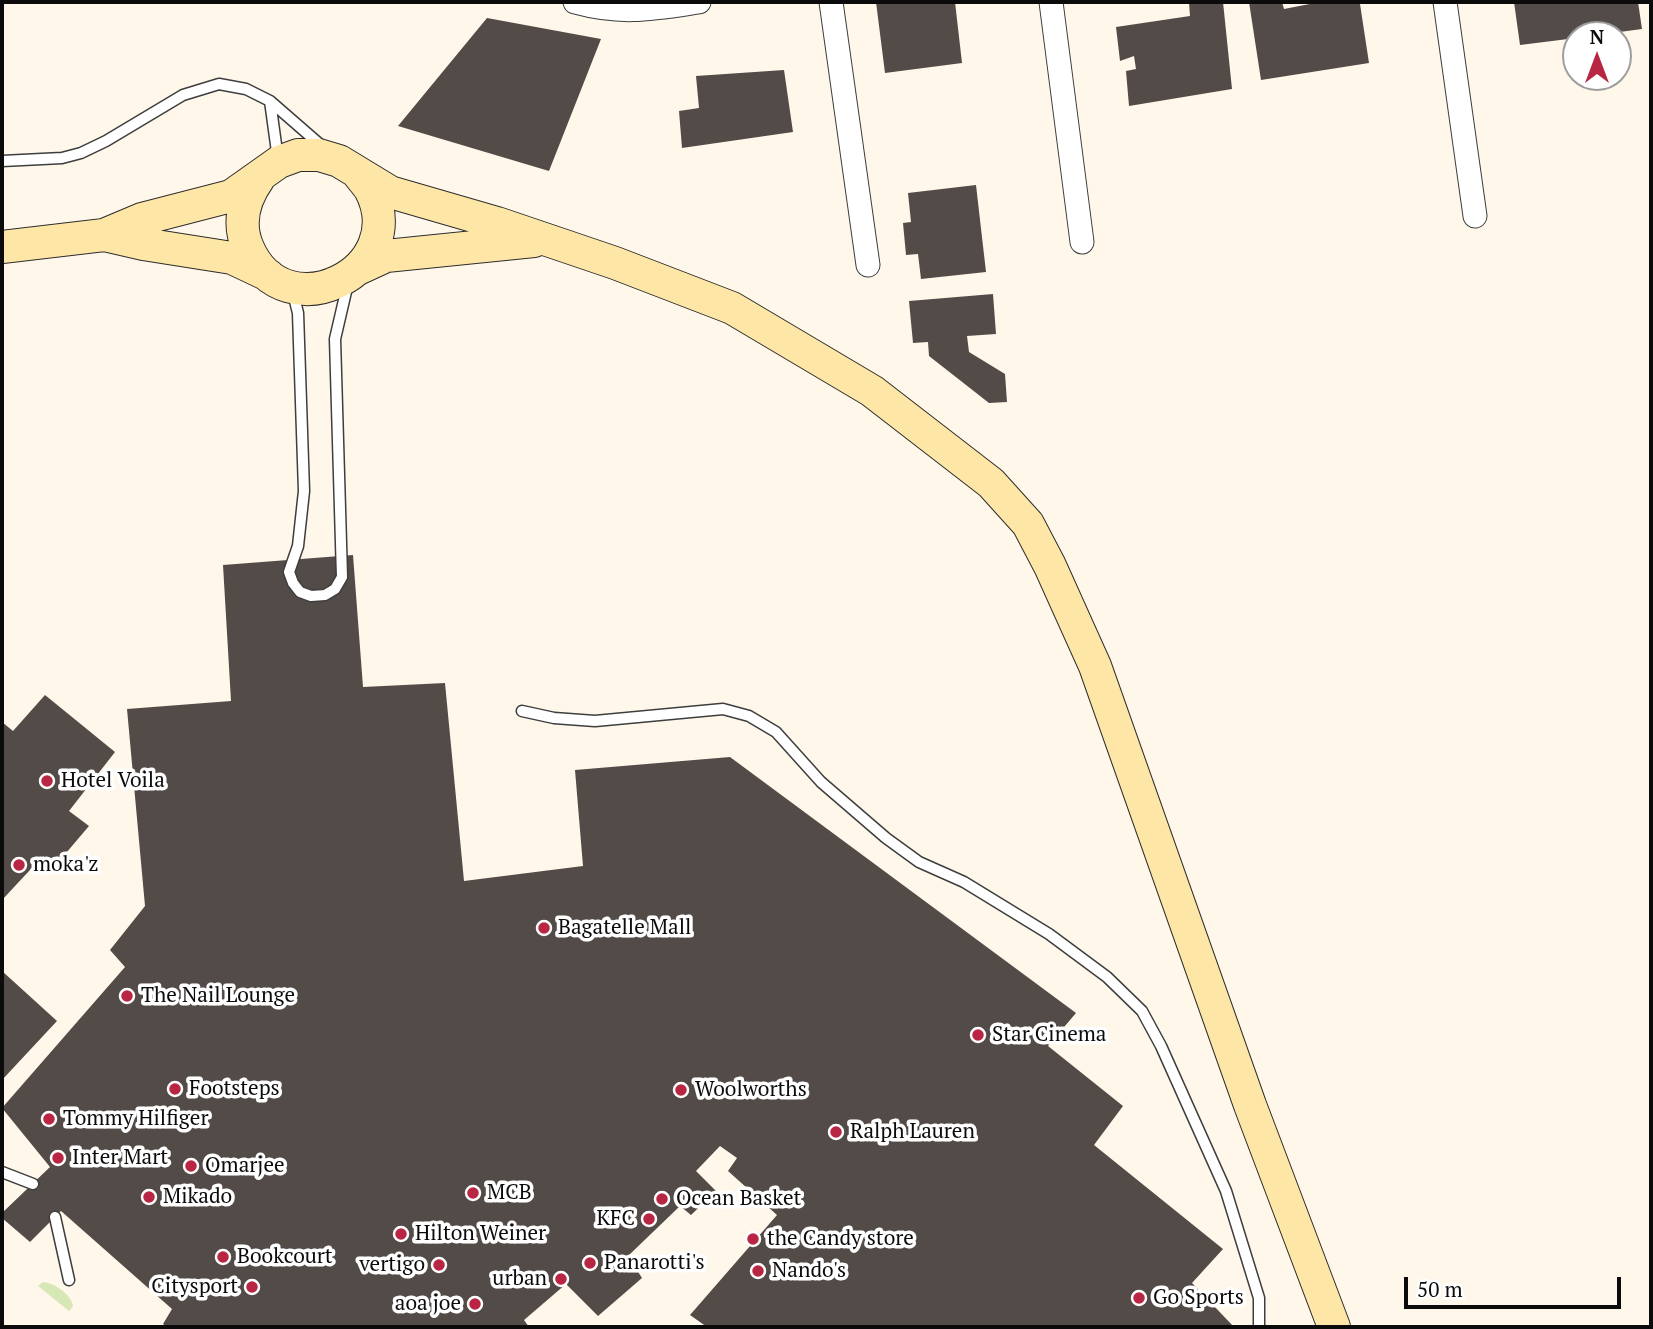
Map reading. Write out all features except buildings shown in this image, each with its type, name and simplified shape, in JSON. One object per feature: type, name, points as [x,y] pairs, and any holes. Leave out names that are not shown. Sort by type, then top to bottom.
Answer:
[{"type":"main road","points":[[2,247],[104,235],[142,219],[232,197],[270,168],[298,155],[319,155],[348,167],[390,192],[497,223],[684,288],[742,314],[872,391],[991,483],[1028,524],[1095,666],[1250,1105],[1334,1327]]},
{"type":"main road","points":[[348,167],[370,189],[377,219],[372,250],[355,272]]},
{"type":"main road","points":[[270,168],[249,193],[242,215],[244,238],[253,259],[280,281]]},
{"type":"main road","points":[[104,235],[232,258],[280,281],[312,290],[332,286],[386,256],[545,241]]},
{"type":"street","points":[[575,2],[597,8],[635,12],[699,2]]},
{"type":"street","points":[[831,2],[868,265]]},
{"type":"street","points":[[1051,2],[1082,242]]},
{"type":"street","points":[[1445,2],[1475,216]]},
{"type":"lane","points":[[2,161],[62,158],[80,153],[106,141],[183,95],[219,84],[246,89],[270,101],[348,167]]},
{"type":"lane","points":[[270,101],[270,168]]},
{"type":"lane","points":[[280,281],[298,313],[304,491],[298,546],[289,572],[300,592],[311,596],[325,595],[335,589],[342,577],[335,339],[341,306],[355,272]]},
{"type":"lane","points":[[522,711],[554,718],[595,721],[723,709],[748,716],[776,732],[821,782],[886,838],[919,862],[964,883],[1049,934],[1107,976],[1142,1011],[1161,1046],[1226,1191],[1259,1298],[1259,1327]]},
{"type":"lane","points":[[2,1172],[33,1184]]},
{"type":"lane","points":[[55,1217],[69,1280]]},
{"type":"green space","points":[[43,1282],[66,1293],[73,1306],[69,1311],[38,1286]]},
{"type":"place","name":"Hotel Voila","points":[[47,781]]},
{"type":"place","name":"moka'z","points":[[19,865]]},
{"type":"place","name":"Bagatelle Mall","points":[[544,928]]},
{"type":"place","name":"The Nail Lounge","points":[[127,996]]},
{"type":"place","name":"Star Cinema","points":[[978,1035]]},
{"type":"place","name":"Footsteps","points":[[175,1089]]},
{"type":"place","name":"Woolworths","points":[[681,1090]]},
{"type":"place","name":"Tommy Hilfiger","points":[[49,1119]]},
{"type":"place","name":"Ralph Lauren","points":[[836,1132]]},
{"type":"place","name":"Inter Mart","points":[[58,1158]]},
{"type":"place","name":"Omarjee","points":[[191,1166]]},
{"type":"place","name":"MCB","points":[[473,1193]]},
{"type":"place","name":"Mikado","points":[[149,1197]]},
{"type":"place","name":"Ocean Basket","points":[[662,1199]]},
{"type":"place","name":"KFC","points":[[649,1219]]},
{"type":"place","name":"Hilton Weiner","points":[[401,1234]]},
{"type":"place","name":"the Candy store","points":[[753,1239]]},
{"type":"place","name":"Bookcourt","points":[[223,1257]]},
{"type":"place","name":"Panarotti's","points":[[590,1263]]},
{"type":"place","name":"vertigo","points":[[439,1265]]},
{"type":"place","name":"Nando's","points":[[758,1271]]},
{"type":"place","name":"urban","points":[[561,1279]]},
{"type":"place","name":"Citysport","points":[[252,1287]]},
{"type":"place","name":"Go Sports","points":[[1139,1298]]},
{"type":"place","name":"aoa joe","points":[[475,1304]]}]
